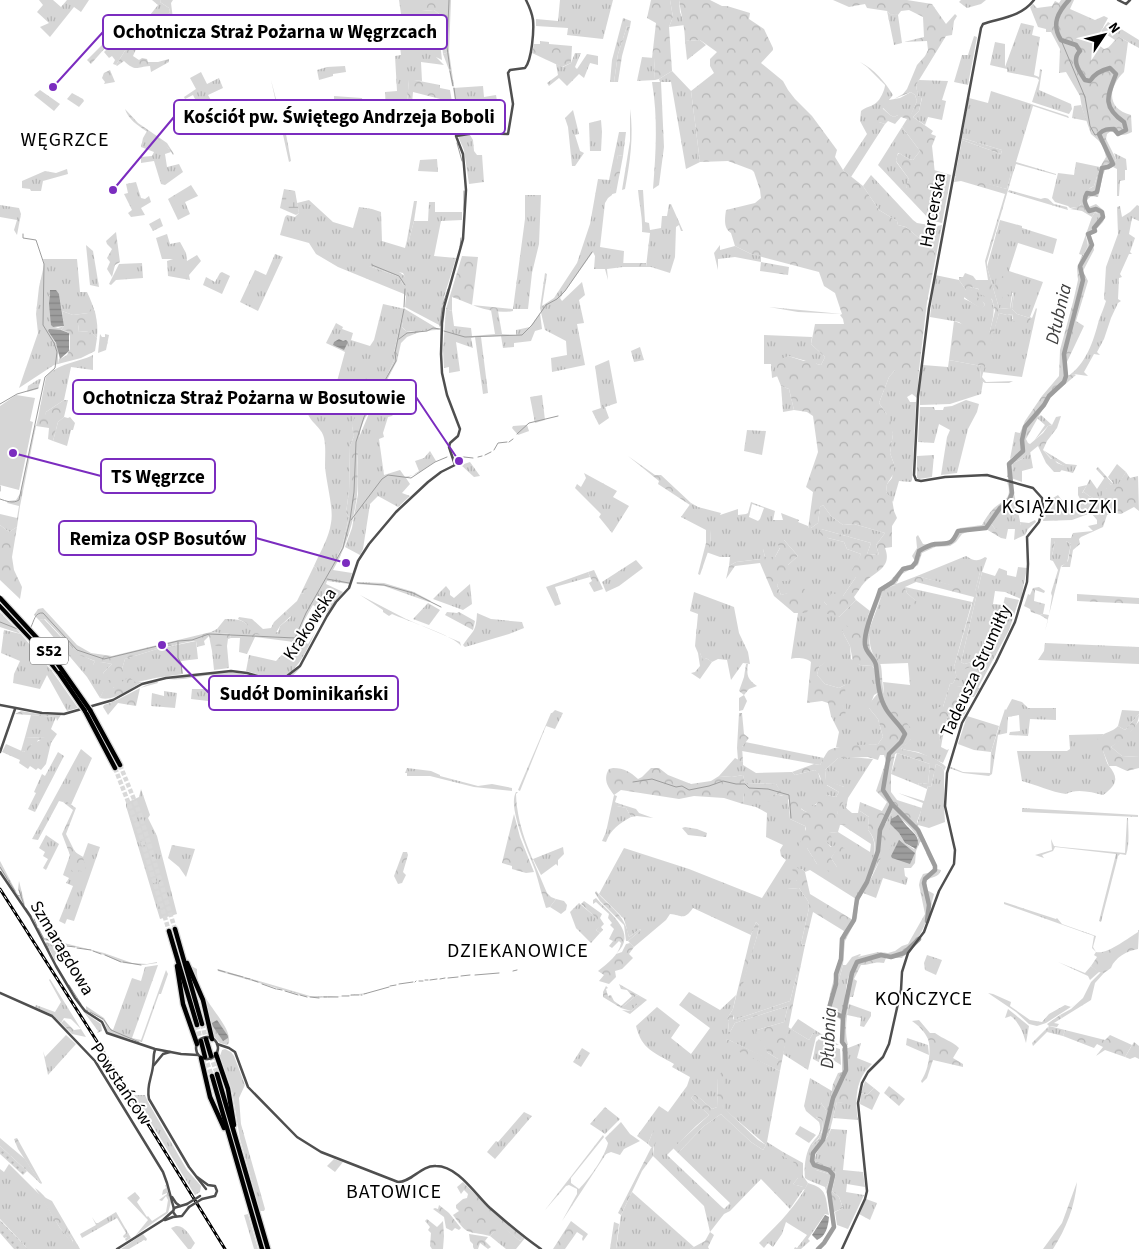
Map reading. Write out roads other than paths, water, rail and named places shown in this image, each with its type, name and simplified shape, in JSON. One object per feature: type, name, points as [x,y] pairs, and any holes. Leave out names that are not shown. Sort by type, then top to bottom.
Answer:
[{"type":"highway","name":"S52","points":[[0,598],[48,650],[87,711],[117,766]]},
{"type":"highway","name":"S52","points":[[0,606],[43,653],[87,711]]},
{"type":"highway","points":[[175,929],[184,1004],[204,1056],[210,1097],[233,1140],[268,1249]]},
{"type":"highway","points":[[169,931],[203,1000],[212,1038]]},
{"type":"highway","points":[[179,954],[200,1025]]},
{"type":"highway","points":[[217,1052],[228,1090],[233,1140]]},
{"type":"highway","points":[[214,1075],[262,1249]]},
{"type":"street","name":"Krakowska","points":[[1,705],[48,714],[68,713],[113,700],[151,682],[194,674],[236,671],[272,680],[287,676],[300,666],[327,616],[349,588],[358,561],[375,536],[403,505],[428,482],[441,472],[455,465],[449,447],[450,443],[458,436],[460,430],[447,395],[440,354],[444,307],[458,263],[463,236],[466,190],[465,171],[463,154],[456,136],[474,133],[508,134],[513,104],[508,73],[514,68],[526,68],[529,64],[533,21],[526,0]]},
{"type":"street","name":"Harcerska","points":[[918,403],[935,271],[983,24],[1015,15],[1028,7],[1034,0]]},
{"type":"street","points":[[1118,0],[1126,4],[1130,0]]},
{"type":"street","name":"Tadeusza Strumiłły","points":[[842,1249],[865,1198],[867,1186],[858,1104],[859,1089],[866,1075],[882,1057],[888,1046],[901,990],[902,972],[908,953],[924,932],[939,891],[954,864],[955,853],[945,801],[947,772],[962,723],[996,662],[1015,622],[1027,582],[1027,537],[1039,522],[1043,500],[1038,492],[1031,487],[983,474],[916,480],[914,475],[918,403]]},
{"type":"street","points":[[0,752],[15,709]]},
{"type":"street","name":"Szmaragdowa","points":[[0,872],[31,919],[56,966],[85,1011],[102,1022],[106,1032],[111,1036],[144,1046]]},
{"type":"street","name":"Powstańców","points":[[0,993],[52,1016],[95,1061],[163,1172],[176,1216]]},
{"type":"street","points":[[188,1054],[204,1038],[212,1038],[217,1044],[233,1050],[237,1056],[245,1081],[252,1091],[291,1131],[307,1144],[321,1152],[398,1182],[407,1180],[430,1166],[446,1168],[456,1174],[491,1209],[541,1249]]},
{"type":"street","points":[[200,1043],[204,1056]]},
{"type":"street","points":[[217,1044],[217,1052]]},
{"type":"street","points":[[144,1046],[170,1052],[204,1056],[210,1059],[217,1052],[227,1047]]},
{"type":"street","points":[[144,1046],[158,1058]]},
{"type":"street","points":[[154,1066],[156,1049]]},
{"type":"street","points":[[161,1050],[162,1054]]},
{"type":"street","points":[[170,1052],[162,1054],[154,1066],[147,1090],[150,1101],[204,1194],[215,1196],[218,1192],[217,1188],[207,1185],[194,1174]]},
{"type":"street","points":[[117,1249],[163,1220],[173,1210],[180,1206],[188,1205],[204,1194],[210,1185]]},
{"type":"street","points":[[204,1194],[209,1196]]},
{"type":"street","name":"Powstańców","points":[[171,1196],[176,1204],[185,1211]]},
{"type":"street","points":[[163,1220],[182,1216],[188,1205]]},
{"type":"waterway","points":[[449,0],[447,47],[450,69]]},
{"type":"waterway","name":"Dłubnia","points":[[927,921],[929,905],[924,883],[925,879],[935,870],[935,866],[918,830],[892,804],[883,790],[889,754],[901,742],[905,734],[888,712],[881,699],[876,665],[865,645],[866,632],[880,590],[893,582],[903,569],[912,567],[916,562],[919,551],[933,544],[949,543],[958,531],[986,528],[1000,508],[1009,501],[1012,493],[1009,464],[1023,451],[1022,440],[1025,427],[1044,405],[1049,396],[1064,382],[1066,376],[1064,354],[1083,280],[1080,266],[1092,245],[1088,234],[1095,231],[1094,228],[1103,217],[1102,212],[1096,209],[1089,211],[1085,198],[1087,193],[1097,192],[1102,168],[1113,164],[1099,134],[1108,129],[1114,129],[1118,134],[1126,130],[1124,122],[1112,111],[1108,100],[1116,74],[1110,68],[1098,73],[1090,81],[1085,80],[1076,62],[1077,54],[1080,51],[1076,45],[1061,40],[1058,34],[1056,29],[1057,18],[1069,0]]},
{"type":"waterway","points":[[1061,40],[1085,97],[1090,126],[1095,135],[1099,134]]},
{"type":"waterway","points":[[450,71],[453,86]]},
{"type":"waterway","points":[[454,88],[458,118],[457,131]]},
{"type":"waterway","points":[[457,143],[462,161]]},
{"type":"waterway","points":[[464,191],[464,210]]},
{"type":"waterway","points":[[0,499],[12,502],[19,500],[45,377],[55,368],[57,352],[43,325],[44,264],[36,240],[23,238],[23,234]]},
{"type":"waterway","points":[[460,247],[461,238]]},
{"type":"waterway","points":[[444,331],[465,337],[522,335],[532,325],[546,305],[557,299],[565,291],[592,252]]},
{"type":"waterway","points":[[372,265],[399,276],[405,285]]},
{"type":"waterway","points":[[404,307],[405,289]]},
{"type":"waterway","points":[[443,304],[448,289]]},
{"type":"waterway","points":[[440,326],[442,308]]},
{"type":"waterway","points":[[31,627],[36,615],[43,613],[77,650],[104,659],[178,641],[192,640],[209,634],[295,638],[306,613],[343,548],[354,492],[356,442],[364,417],[396,361],[395,353],[404,309]]},
{"type":"waterway","points":[[399,339],[407,333],[427,331],[433,328],[440,329]]},
{"type":"waterway","points":[[0,404],[17,394],[38,388]]},
{"type":"waterway","points":[[517,434],[529,423],[558,416]]},
{"type":"waterway","points":[[509,442],[513,439]]},
{"type":"waterway","points":[[494,450],[498,443],[507,442]]},
{"type":"waterway","points":[[485,455],[491,452]]},
{"type":"waterway","points":[[478,457],[482,456]]},
{"type":"waterway","points":[[351,520],[382,479],[388,475],[411,478],[435,462],[447,457]]},
{"type":"waterway","points":[[455,458],[473,458]]},
{"type":"waterway","points":[[0,486],[0,491]]},
{"type":"waterway","points":[[327,579],[349,583]]},
{"type":"waterway","points":[[357,583],[384,585],[413,593],[441,607]]},
{"type":"waterway","points":[[0,622],[20,630]]},
{"type":"waterway","points":[[178,642],[178,658],[181,663],[182,673]]},
{"type":"waterway","points":[[633,782],[652,779],[676,787],[682,786],[689,790],[723,781],[745,784],[749,788],[768,789],[789,795],[791,818]]},
{"type":"waterway","points":[[843,1017],[832,1012],[829,1008],[841,959],[842,939],[854,920],[857,899],[867,882],[878,851],[880,830],[892,804]]},
{"type":"waterway","points":[[0,867],[15,891]]},
{"type":"waterway","points":[[19,890],[24,905]]},
{"type":"waterway","points":[[26,908],[32,917]]},
{"type":"waterway","points":[[34,919],[37,926]]},
{"type":"waterway","points":[[38,928],[44,939]]},
{"type":"waterway","name":"Dłubnia","points":[[818,1249],[834,1227],[829,1192],[833,1175],[829,1170],[814,1165],[812,1161],[813,1153],[823,1140],[833,1098],[846,1070],[845,1046],[842,1042],[843,1017],[852,973],[857,962],[881,955],[891,957],[904,953],[919,939]]},
{"type":"waterway","points":[[51,941],[56,942]]},
{"type":"waterway","points":[[46,943],[49,950]]},
{"type":"waterway","points":[[58,943],[63,945]]},
{"type":"waterway","points":[[67,946],[75,947]]},
{"type":"waterway","points":[[77,948],[91,950]]},
{"type":"waterway","points":[[93,951],[101,954]]},
{"type":"waterway","points":[[105,955],[121,962]]},
{"type":"waterway","points":[[123,962],[141,965]]},
{"type":"waterway","points":[[218,970],[225,972]]},
{"type":"waterway","points":[[513,971],[517,970]]},
{"type":"waterway","points":[[228,973],[243,977]]},
{"type":"waterway","points":[[475,975],[499,973]]},
{"type":"waterway","points":[[461,976],[470,975]]},
{"type":"waterway","points":[[448,978],[458,977]]},
{"type":"waterway","points":[[245,978],[250,979]]},
{"type":"waterway","points":[[440,979],[445,978]]},
{"type":"waterway","points":[[430,980],[437,979]]},
{"type":"waterway","points":[[252,980],[258,982]]},
{"type":"waterway","points":[[399,984],[413,982]]},
{"type":"waterway","points":[[262,984],[276,989]]},
{"type":"waterway","points":[[69,985],[81,1004]]},
{"type":"waterway","points":[[390,986],[396,985]]},
{"type":"waterway","points":[[364,994],[389,987]]},
{"type":"waterway","points":[[277,989],[282,990]]},
{"type":"waterway","points":[[285,991],[298,995]]},
{"type":"waterway","points":[[300,995],[307,997]]},
{"type":"waterway","points":[[351,995],[359,995]]},
{"type":"waterway","points":[[342,996],[349,996]]},
{"type":"waterway","points":[[310,997],[319,998]]},
{"type":"waterway","points":[[328,997],[338,997]]},
{"type":"waterway","points":[[90,1012],[103,1019]]},
{"type":"waterway","points":[[104,1020],[111,1030],[139,1042]]},
{"type":"tunnel","points":[[120,765],[140,814],[175,929]]},
{"type":"tunnel","points":[[115,768],[139,830],[169,931]]},
{"type":"tunnel","points":[[202,1024],[206,1039]]},
{"type":"tunnel","points":[[197,1025],[201,1041]]},
{"type":"tunnel","points":[[211,1056],[217,1074]]},
{"type":"tunnel","points":[[205,1057],[212,1076]]},
{"type":"railway","points":[[0,889],[225,1249]]},
{"type":"place","name":"Ochotnicza Straż Pożarna w Węgrzcach","points":[[53,87]]},
{"type":"place","name":"Kościół pw. Świętego Andrzeja Boboli","points":[[113,190]]},
{"type":"place","name":"TS Węgrzce","points":[[13,453]]},
{"type":"place","name":"Ochotnicza Straż Pożarna w Bosutowie","points":[[459,461]]},
{"type":"place","name":"Remiza OSP Bosutów","points":[[346,563]]},
{"type":"place","name":"Sudół Dominikański","points":[[162,645]]},
{"type":"district","name":"WĘGRZCE","points":[[65,140]]},
{"type":"district","name":"KSIĄŻNICZKI","points":[[1060,507]]},
{"type":"district","name":"DZIEKANOWICE","points":[[518,951]]},
{"type":"district","name":"KOŃCZYCE","points":[[924,999]]},
{"type":"district","name":"BATOWICE","points":[[394,1192]]}]
